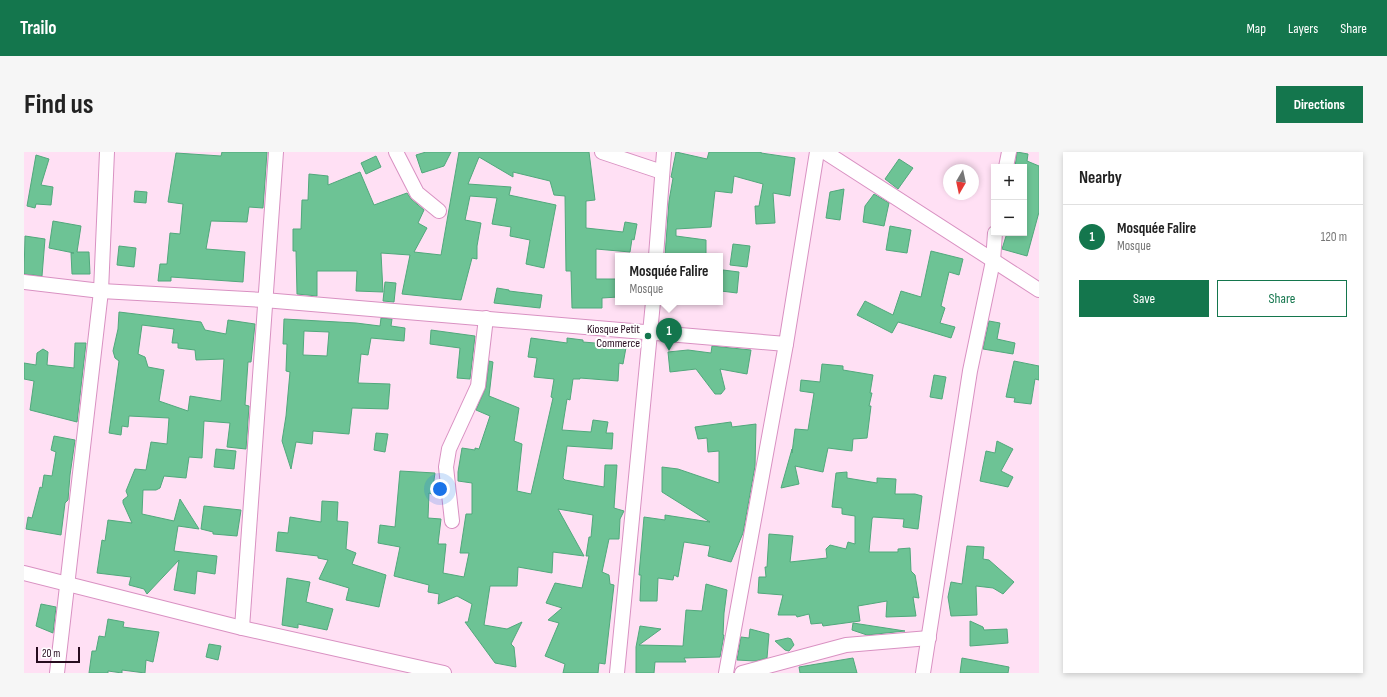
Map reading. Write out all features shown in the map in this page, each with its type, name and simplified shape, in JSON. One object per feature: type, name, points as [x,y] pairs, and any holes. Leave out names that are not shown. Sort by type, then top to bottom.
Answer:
[{"type":"street","points":[[57,673],[101,291],[107,152]]},
{"type":"street","points":[[242,628],[264,300],[276,152]]},
{"type":"street","points":[[396,152],[417,193],[440,211]]},
{"type":"street","points":[[602,152],[662,172]]},
{"type":"street","points":[[656,253],[664,152]]},
{"type":"street","points":[[726,673],[786,344],[817,152]]},
{"type":"street","points":[[825,152],[1039,290]]},
{"type":"street","points":[[1007,164],[1009,152]]},
{"type":"street","points":[[923,673],[970,371],[993,261],[995,236]]},
{"type":"street","points":[[24,282],[101,291],[264,300],[786,344]]},
{"type":"street","points":[[617,673],[653,305]]},
{"type":"street","points":[[452,521],[446,467],[449,449],[478,386],[486,318]]},
{"type":"street","points":[[24,573],[242,628],[444,673]]},
{"type":"street","points":[[742,673],[846,645],[929,638]]},
{"type":"building","points":[[222,152],[267,152],[263,208],[249,207],[247,222],[211,221],[206,249],[245,252],[243,282],[171,277],[171,281],[158,281],[160,264],[167,264],[170,233],[180,234],[183,204],[168,202],[176,153],[221,156]]},
{"type":"building","points":[[426,152],[451,152],[444,166],[422,173],[416,155]]},
{"type":"building","points":[[459,152],[589,152],[595,200],[586,201],[586,228],[623,232],[625,222],[637,224],[634,240],[632,239],[630,252],[596,249],[596,279],[615,279],[615,297],[602,298],[602,308],[572,308],[571,271],[566,271],[565,196],[554,195],[550,181],[513,172],[513,177],[479,157],[468,184],[511,187],[509,195],[556,205],[544,268],[526,264],[530,240],[510,236],[511,227],[492,224],[497,198],[470,196],[465,220],[481,223],[477,246],[477,259],[472,258],[461,300],[402,294],[410,255],[381,253],[383,292],[356,291],[357,271],[317,271],[317,296],[297,294],[296,251],[293,251],[293,229],[301,229],[302,200],[308,200],[309,174],[328,176],[328,185],[360,172],[374,205],[407,193],[411,199],[424,210],[418,223],[427,228],[414,252],[441,255]]},
{"type":"building","points":[[676,152],[707,159],[709,152],[761,152],[795,158],[790,196],[773,193],[775,223],[756,224],[755,206],[759,206],[763,184],[734,176],[732,193],[715,191],[711,227],[676,229],[676,236],[706,240],[706,253],[665,253],[669,201],[673,178],[671,177]]},
{"type":"building","points":[[1017,152],[1028,154],[1027,161],[1039,166],[1039,212],[1027,256],[1002,249],[1006,236],[1027,236],[1027,164],[1015,164]]},
{"type":"building","points":[[36,155],[49,159],[41,185],[53,187],[51,205],[36,204],[35,208],[27,206]]},
{"type":"building","points":[[376,156],[381,167],[366,174],[361,163]]},
{"type":"building","points":[[899,159],[913,168],[898,189],[885,179]]},
{"type":"building","points":[[844,189],[840,220],[826,218],[830,192]]},
{"type":"building","points":[[135,191],[147,192],[146,203],[134,202]]},
{"type":"building","points":[[874,194],[889,203],[884,226],[863,222],[865,206]]},
{"type":"building","points":[[53,221],[81,226],[77,252],[89,252],[90,274],[72,274],[71,253],[74,253],[49,248]]},
{"type":"building","points":[[890,226],[911,230],[907,253],[886,250]]},
{"type":"building","points":[[25,236],[45,239],[42,276],[24,274]]},
{"type":"building","points":[[733,244],[750,246],[747,267],[730,265]]},
{"type":"building","points":[[119,246],[136,248],[134,267],[117,265]]},
{"type":"building","points":[[931,251],[963,259],[959,275],[949,272],[941,306],[945,308],[940,323],[955,327],[951,338],[898,322],[892,333],[857,315],[865,301],[893,315],[901,291],[921,297]]},
{"type":"building","points":[[723,270],[739,272],[737,293],[723,291]]},
{"type":"building","points":[[385,282],[396,283],[394,302],[383,301]]},
{"type":"building","points":[[497,288],[542,295],[540,308],[494,303]]},
{"type":"building","points":[[119,312],[201,322],[205,330],[226,334],[228,320],[255,324],[251,362],[248,362],[245,405],[249,406],[246,449],[227,447],[230,423],[204,421],[202,458],[189,457],[186,478],[164,476],[160,488],[156,490],[143,490],[142,514],[174,521],[180,499],[199,529],[178,526],[174,551],[217,556],[215,574],[197,571],[195,594],[174,590],[179,560],[147,594],[144,589],[129,585],[131,577],[97,573],[102,540],[105,541],[108,520],[132,523],[123,500],[128,496],[126,491],[135,469],[146,470],[151,442],[167,444],[169,418],[129,416],[128,427],[122,426],[121,435],[109,433],[119,361],[115,358],[113,351],[118,329]],"holes":[[[142,325],[174,329],[172,343],[178,343],[178,348],[195,350],[196,360],[224,359],[221,401],[190,396],[188,411],[159,401],[164,370],[148,367],[145,357],[138,354]]]},
{"type":"building","points":[[381,318],[392,319],[391,326],[405,328],[404,341],[371,338],[368,355],[361,354],[358,383],[390,384],[388,409],[352,408],[349,434],[313,431],[312,444],[296,442],[291,469],[282,441],[290,372],[286,371],[287,344],[283,344],[284,319],[356,323],[380,326]],"holes":[[[304,331],[329,332],[327,356],[303,355]]]},
{"type":"building","points":[[989,321],[1000,323],[997,339],[1015,343],[1013,354],[983,349]]},
{"type":"building","points":[[431,330],[475,336],[470,379],[457,378],[460,348],[430,344]]},
{"type":"building","points":[[531,338],[567,343],[567,338],[583,340],[583,342],[607,344],[608,340],[627,342],[623,364],[619,363],[618,381],[580,378],[573,379],[570,400],[567,399],[562,430],[591,432],[593,420],[608,422],[606,433],[613,433],[612,449],[567,446],[563,478],[565,480],[604,487],[605,465],[617,465],[614,508],[624,511],[620,519],[619,539],[609,539],[602,572],[609,575],[610,584],[614,585],[605,664],[599,663],[598,673],[563,673],[565,664],[545,656],[559,623],[548,620],[562,608],[546,603],[555,583],[582,588],[589,556],[586,556],[589,537],[591,537],[593,515],[558,509],[584,556],[553,552],[552,573],[518,567],[517,586],[490,586],[484,625],[507,629],[522,622],[511,644],[514,647],[516,667],[495,663],[465,622],[468,622],[472,604],[457,596],[438,604],[439,594],[428,592],[429,585],[394,576],[400,547],[378,543],[380,525],[395,527],[400,471],[435,473],[432,494],[429,493],[428,518],[441,519],[438,544],[446,544],[443,573],[464,577],[469,553],[460,553],[466,514],[472,514],[472,483],[458,481],[458,472],[462,448],[475,450],[475,448],[479,449],[490,416],[476,410],[486,387],[489,361],[493,362],[489,396],[519,408],[514,441],[522,444],[517,491],[531,494],[553,398],[551,397],[554,379],[534,377],[537,358],[528,357]]},
{"type":"building","points":[[75,343],[86,343],[77,422],[30,410],[34,381],[24,379],[24,363],[36,365],[37,353],[43,349],[48,352],[47,365],[74,368]]},
{"type":"building","points":[[712,346],[751,350],[747,374],[720,369],[725,389],[721,394],[715,394],[696,369],[670,372],[668,352],[688,350],[711,353]]},
{"type":"building","points":[[1014,361],[1039,366],[1039,380],[1035,379],[1031,404],[1014,402],[1015,398],[1006,397]]},
{"type":"building","points":[[822,364],[843,366],[843,370],[873,375],[870,393],[872,393],[869,406],[871,406],[867,438],[853,439],[852,451],[828,448],[823,472],[795,466],[799,484],[781,488],[792,449],[792,453],[795,429],[808,430],[814,393],[800,391],[801,380],[820,382]]},
{"type":"building","points":[[934,375],[946,377],[942,399],[930,397]]},
{"type":"building","points":[[731,422],[732,427],[756,424],[755,466],[743,533],[731,562],[708,556],[710,546],[684,542],[678,577],[674,575],[673,580],[658,578],[657,601],[640,601],[641,575],[639,575],[644,517],[665,520],[665,515],[710,522],[662,492],[662,467],[678,469],[719,483],[719,451],[708,452],[707,438],[698,439],[695,427]]},
{"type":"building","points":[[376,433],[388,434],[385,452],[374,450]]},
{"type":"building","points":[[54,436],[75,440],[68,500],[65,503],[61,535],[26,529],[28,517],[32,518],[40,487],[42,488],[44,475],[52,476],[56,452],[51,450]]},
{"type":"building","points":[[997,441],[1013,449],[1001,471],[1013,477],[1008,487],[980,481],[986,451],[995,453]]},
{"type":"building","points":[[216,449],[236,451],[234,469],[214,467]]},
{"type":"building","points":[[847,472],[847,478],[877,483],[877,478],[896,479],[895,494],[915,494],[922,496],[918,529],[903,527],[904,519],[873,517],[869,552],[898,552],[898,549],[910,548],[911,571],[915,575],[919,598],[913,597],[916,616],[886,617],[887,601],[858,606],[860,621],[823,626],[822,623],[811,624],[809,614],[797,617],[796,615],[778,615],[783,595],[758,593],[759,577],[766,577],[765,567],[767,567],[769,534],[793,536],[790,562],[827,558],[826,549],[830,545],[846,549],[848,542],[855,544],[855,516],[842,514],[842,508],[832,507],[836,473]]},
{"type":"building","points":[[322,501],[338,502],[337,521],[348,522],[346,549],[356,553],[352,564],[386,575],[379,607],[346,600],[349,588],[319,579],[328,560],[318,558],[318,556],[276,551],[278,532],[288,533],[290,517],[321,522]]},
{"type":"building","points":[[204,506],[241,510],[237,536],[213,534],[213,532],[201,529]]},
{"type":"building","points":[[967,546],[984,547],[983,559],[989,560],[1014,582],[1003,594],[993,588],[976,586],[977,615],[951,616],[948,597],[951,582],[962,584]]},
{"type":"building","points":[[287,578],[310,582],[306,602],[333,609],[327,630],[298,624],[298,628],[282,625]]},
{"type":"building","points":[[706,584],[727,590],[724,613],[724,635],[720,657],[684,658],[686,662],[655,662],[654,673],[636,673],[636,647],[640,626],[661,629],[639,645],[683,646],[686,610],[702,611]]},
{"type":"building","points":[[41,604],[56,607],[53,633],[36,626]]},
{"type":"building","points":[[108,619],[124,622],[123,627],[159,632],[153,662],[146,660],[145,673],[122,670],[122,673],[108,671],[108,673],[89,673],[92,651],[96,651],[99,636],[105,637]]},
{"type":"building","points":[[970,621],[983,627],[984,630],[1007,629],[1008,643],[970,646]]},
{"type":"building","points":[[853,623],[905,631],[867,635],[852,630]]},
{"type":"building","points":[[750,629],[769,634],[767,658],[755,661],[737,660],[741,637],[749,638]]},
{"type":"building","points":[[788,638],[791,639],[794,645],[789,651],[785,650],[775,641]]},
{"type":"building","points":[[209,644],[221,646],[218,660],[206,657]]},
{"type":"building","points":[[853,658],[857,673],[800,673],[799,667]]},
{"type":"building","points":[[962,658],[1009,667],[1008,673],[960,673]]},
{"type":"place","name":"Kiosque Petit Commerce","points":[[648,336]]},
{"type":"place","name":"Mosquée Falire","points":[[669,351]]}]
